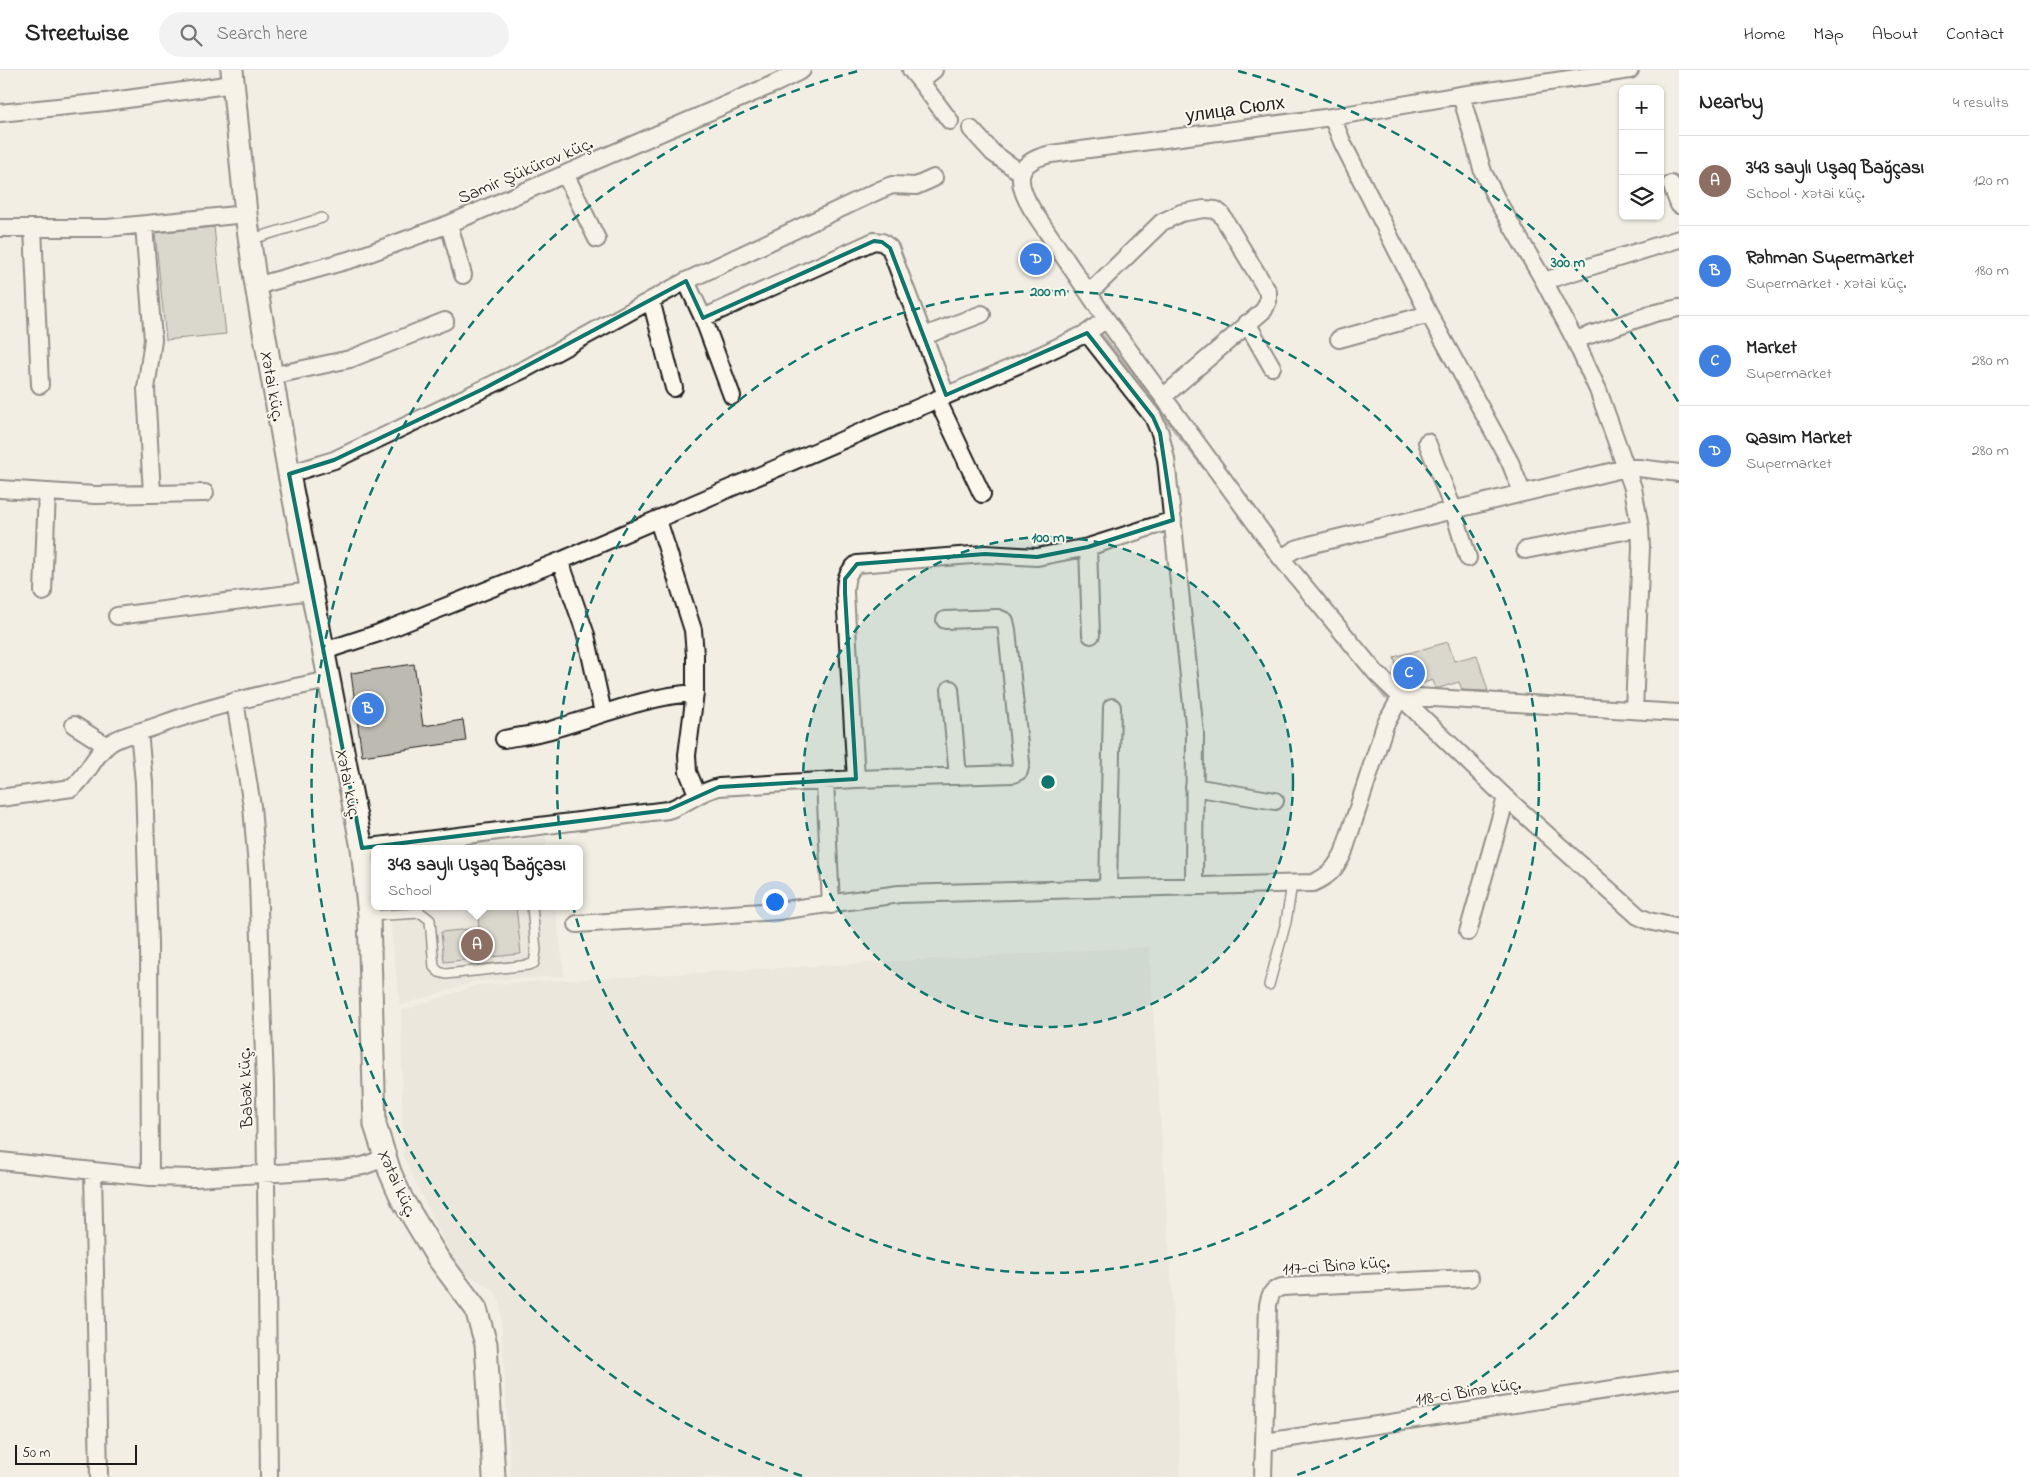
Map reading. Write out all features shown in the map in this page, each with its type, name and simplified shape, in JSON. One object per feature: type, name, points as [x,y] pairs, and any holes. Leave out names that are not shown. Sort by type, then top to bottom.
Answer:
[{"type":"street","name":"Samir Şükürov küç.","points":[[256,286],[356,258],[449,224],[776,84],[802,70]]},
{"type":"street","points":[[934,70],[916,76],[950,121]]},
{"type":"street","name":"улица Сюлх","points":[[1021,172],[1033,160],[1051,154],[1332,116],[1630,70]]},
{"type":"street","points":[[0,113],[106,102],[232,77]]},
{"type":"street","name":"Xətai küç.","points":[[232,77],[249,240],[271,376],[362,848],[369,916],[375,1126],[385,1158],[402,1199],[418,1228],[437,1258],[476,1309],[486,1344],[494,1477]]},
{"type":"street","points":[[1461,95],[1483,172],[1576,340],[1598,390],[1633,488],[1640,528],[1641,547],[1634,710]]},
{"type":"street","points":[[1332,116],[1343,144],[1429,314],[1510,462],[1522,492]]},
{"type":"street","points":[[971,130],[993,153],[1021,172],[1020,183],[1023,194],[1106,319],[1281,558],[1376,673],[1506,798],[1638,916],[1649,921],[1679,928]]},
{"type":"street","points":[[565,174],[596,239]]},
{"type":"street","points":[[289,474],[334,460],[484,390],[686,281],[892,185],[916,186],[934,178]]},
{"type":"street","points":[[1671,184],[1679,205]]},
{"type":"street","points":[[1089,293],[1162,222],[1181,213],[1204,209],[1216,210],[1221,214],[1268,292],[1268,301],[1264,310],[1163,397]]},
{"type":"street","points":[[0,228],[107,228],[246,214]]},
{"type":"street","points":[[449,224],[463,275]]},
{"type":"street","points":[[144,225],[153,340],[146,389],[152,494]]},
{"type":"street","points":[[33,228],[40,385]]},
{"type":"street","points":[[1544,280],[1679,239]]},
{"type":"street","points":[[703,318],[874,241],[882,242],[890,248],[924,336],[942,397],[982,494]]},
{"type":"street","points":[[686,281],[703,318],[732,396]]},
{"type":"street","points":[[651,300],[674,388]]},
{"type":"street","points":[[1576,340],[1655,312],[1679,308]]},
{"type":"street","points":[[924,336],[982,314]]},
{"type":"street","points":[[1339,339],[1429,314]]},
{"type":"street","points":[[324,651],[379,633],[658,520],[1041,355],[1087,333],[1106,319]]},
{"type":"street","points":[[271,376],[350,359],[444,321]]},
{"type":"street","points":[[1247,324],[1272,367]]},
{"type":"street","points":[[1087,333],[1153,417],[1160,433],[1166,459],[1195,732],[1194,886]]},
{"type":"street","points":[[1427,442],[1453,509],[1468,558]]},
{"type":"street","points":[[1281,558],[1309,544],[1626,468],[1679,473]]},
{"type":"street","points":[[0,489],[95,495],[205,493]]},
{"type":"street","points":[[43,592],[47,492]]},
{"type":"street","points":[[658,520],[693,630],[695,655],[694,693],[687,755],[688,772],[697,794]]},
{"type":"street","points":[[856,779],[845,593],[845,579],[850,569],[857,564],[867,561],[985,554],[1026,557],[1088,547],[1173,520]]},
{"type":"street","points":[[1526,550],[1640,528]]},
{"type":"street","points":[[1088,547],[1090,635]]},
{"type":"street","points":[[560,561],[586,635],[602,713]]},
{"type":"street","points":[[117,616],[311,591]]},
{"type":"street","points":[[386,845],[668,810],[683,805],[697,794],[719,787],[825,780],[1013,774],[1019,771],[1021,763],[1005,621],[998,618],[945,620]]},
{"type":"street","points":[[0,798],[72,788],[80,782],[107,746],[113,741],[186,715],[235,701],[329,680]]},
{"type":"street","points":[[950,689],[958,776]]},
{"type":"street","points":[[504,739],[554,729],[602,713],[670,696],[694,693]]},
{"type":"street","points":[[1401,696],[1679,713]]},
{"type":"street","points":[[577,924],[778,911],[899,894],[1313,883],[1335,870],[1343,854],[1385,725],[1401,696]]},
{"type":"street","name":"Babək küç.","points":[[235,701],[252,806],[258,880],[267,1174],[269,1477]]},
{"type":"street","points":[[1108,889],[1112,707]]},
{"type":"street","points":[[74,725],[107,746]]},
{"type":"street","points":[[139,732],[144,782],[149,943],[150,1177]]},
{"type":"street","points":[[825,780],[831,905]]},
{"type":"street","points":[[1194,787],[1276,801]]},
{"type":"street","points":[[1468,932],[1506,798]]},
{"type":"street","points":[[362,848],[371,847]]},
{"type":"street","points":[[0,1161],[150,1177],[195,1178],[341,1169],[363,1166],[385,1158]]},
{"type":"street","points":[[93,1171],[99,1477]]},
{"type":"street","name":"117-ci Binə küç.","points":[[1263,1477],[1268,1305],[1270,1295],[1274,1289],[1282,1287],[1470,1278]]},
{"type":"street","name":"118-ci Binə küç.","points":[[1264,1442],[1679,1378]]},
{"type":"lane","points":[[249,240],[322,218]]},
{"type":"lane","points":[[1269,985],[1286,922],[1292,884]]},
{"type":"lane","points":[[369,916],[421,913],[427,916],[430,920],[434,966],[439,972],[446,974],[534,963],[536,950],[532,910]]},
{"type":"highlighted area","points":[[874,241],[882,242],[890,248],[946,395],[1087,333],[1153,417],[1160,433],[1173,520],[1088,547],[1037,557],[985,554],[857,564],[845,579],[856,779],[719,787],[668,810],[362,848],[289,474],[334,460],[483,389],[686,281],[703,318]]},
{"type":"shaded area","points":[[545,837],[547,845],[472,845]]},
{"type":"shaded area","points":[[388,910],[556,910],[565,976],[477,981],[400,1006]]},
{"type":"shaded area","points":[[1149,947],[1172,1289],[1181,1477],[511,1477],[500,1302],[493,1289],[460,1271],[453,1261],[403,1156],[401,1011],[477,985]]},
{"type":"building","points":[[214,227],[226,334],[166,340],[155,233]]},
{"type":"building","points":[[1448,642],[1454,661],[1477,655],[1488,691],[1462,690],[1459,682],[1439,688],[1435,688],[1433,680],[1410,687],[1400,683],[1394,657]]},
{"type":"building","points":[[414,664],[423,726],[463,720],[466,741],[362,756],[351,673]]},
{"type":"building","points":[[477,910],[516,910],[521,954],[444,962],[441,932],[479,928]]},
{"type":"waterway","points":[[1100,334],[1206,469]]},
{"type":"waterway","points":[[1371,678],[1386,697]]},
{"type":"place","name":"Qasım Market","points":[[1036,259]]},
{"type":"place","name":"Market","points":[[1409,673]]},
{"type":"place","name":"Rəhman Supermarket","points":[[368,709]]},
{"type":"place","name":"343 saylı Uşaq Bağçası","points":[[477,945]]}]
